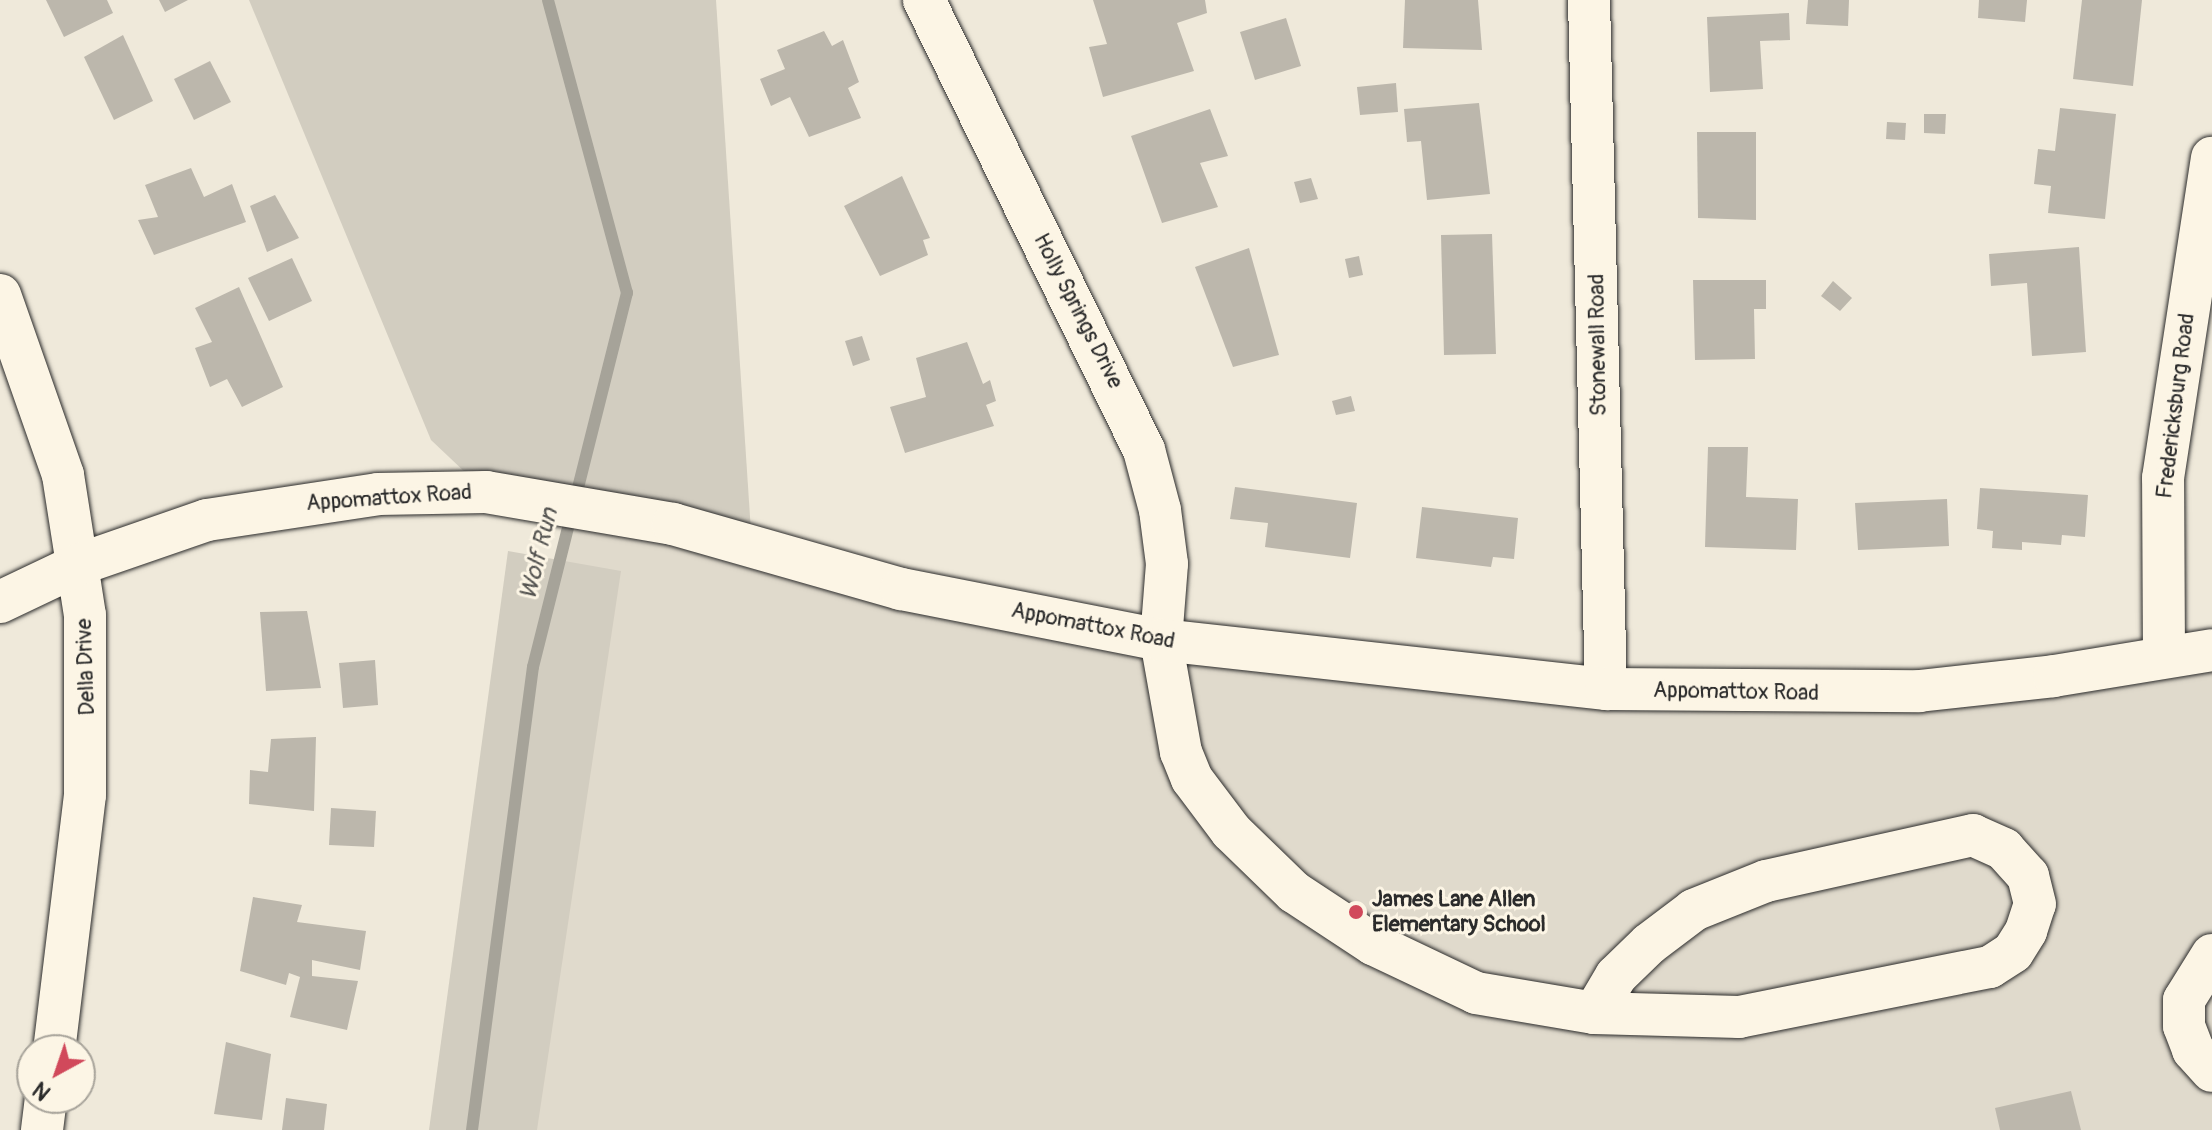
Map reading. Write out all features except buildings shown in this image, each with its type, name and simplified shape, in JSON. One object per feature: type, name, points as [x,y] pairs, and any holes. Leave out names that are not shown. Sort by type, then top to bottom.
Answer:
[{"type":"street","name":"Holly Springs Drive","points":[[924,0],[1144,450],[1160,510],[1167,564],[1161,640],[1181,752],[1192,779],[1231,831],[1294,892],[1373,944],[1476,993],[1594,1013],[1739,1017],[1990,967],[2013,952],[2026,931],[2035,904],[2028,876],[2004,849],[1973,835],[1766,881],[1694,910],[1649,944],[1616,976],[1594,1013]]},
{"type":"street","name":"Stonewall Road","points":[[1589,0],[1606,689]]},
{"type":"street","name":"Fredericksburg Road","points":[[2164,657],[2163,478],[2212,158]]},
{"type":"street","name":"Della Drive","points":[[0,295],[63,475],[80,564],[86,646],[85,795],[56,1034]]},
{"type":"street","name":"Appomattox Road","points":[[0,602],[80,564],[168,532],[266,507],[426,491],[529,496],[602,509],[901,589],[1161,640],[1606,689],[1919,691],[2054,676],[2212,650]]},
{"type":"street","points":[[2212,955],[2184,1000],[2184,1026],[2193,1050],[2212,1071]]},
{"type":"shaded area","points":[[249,0],[716,0],[752,547],[486,492],[431,440]]},
{"type":"shaded area","name":"James Lane Allen Elementary School","points":[[575,504],[1161,640],[1773,694],[2212,650],[2212,1130],[471,1130],[533,667]]},
{"type":"shaded area","points":[[508,551],[621,571],[537,1130],[429,1130]]},
{"type":"waterway","name":"Wolf Run","points":[[472,1130],[533,667],[627,293],[548,0]]},
{"type":"place","name":"James Lane Allen Elementary School","points":[[1356,912]]}]
